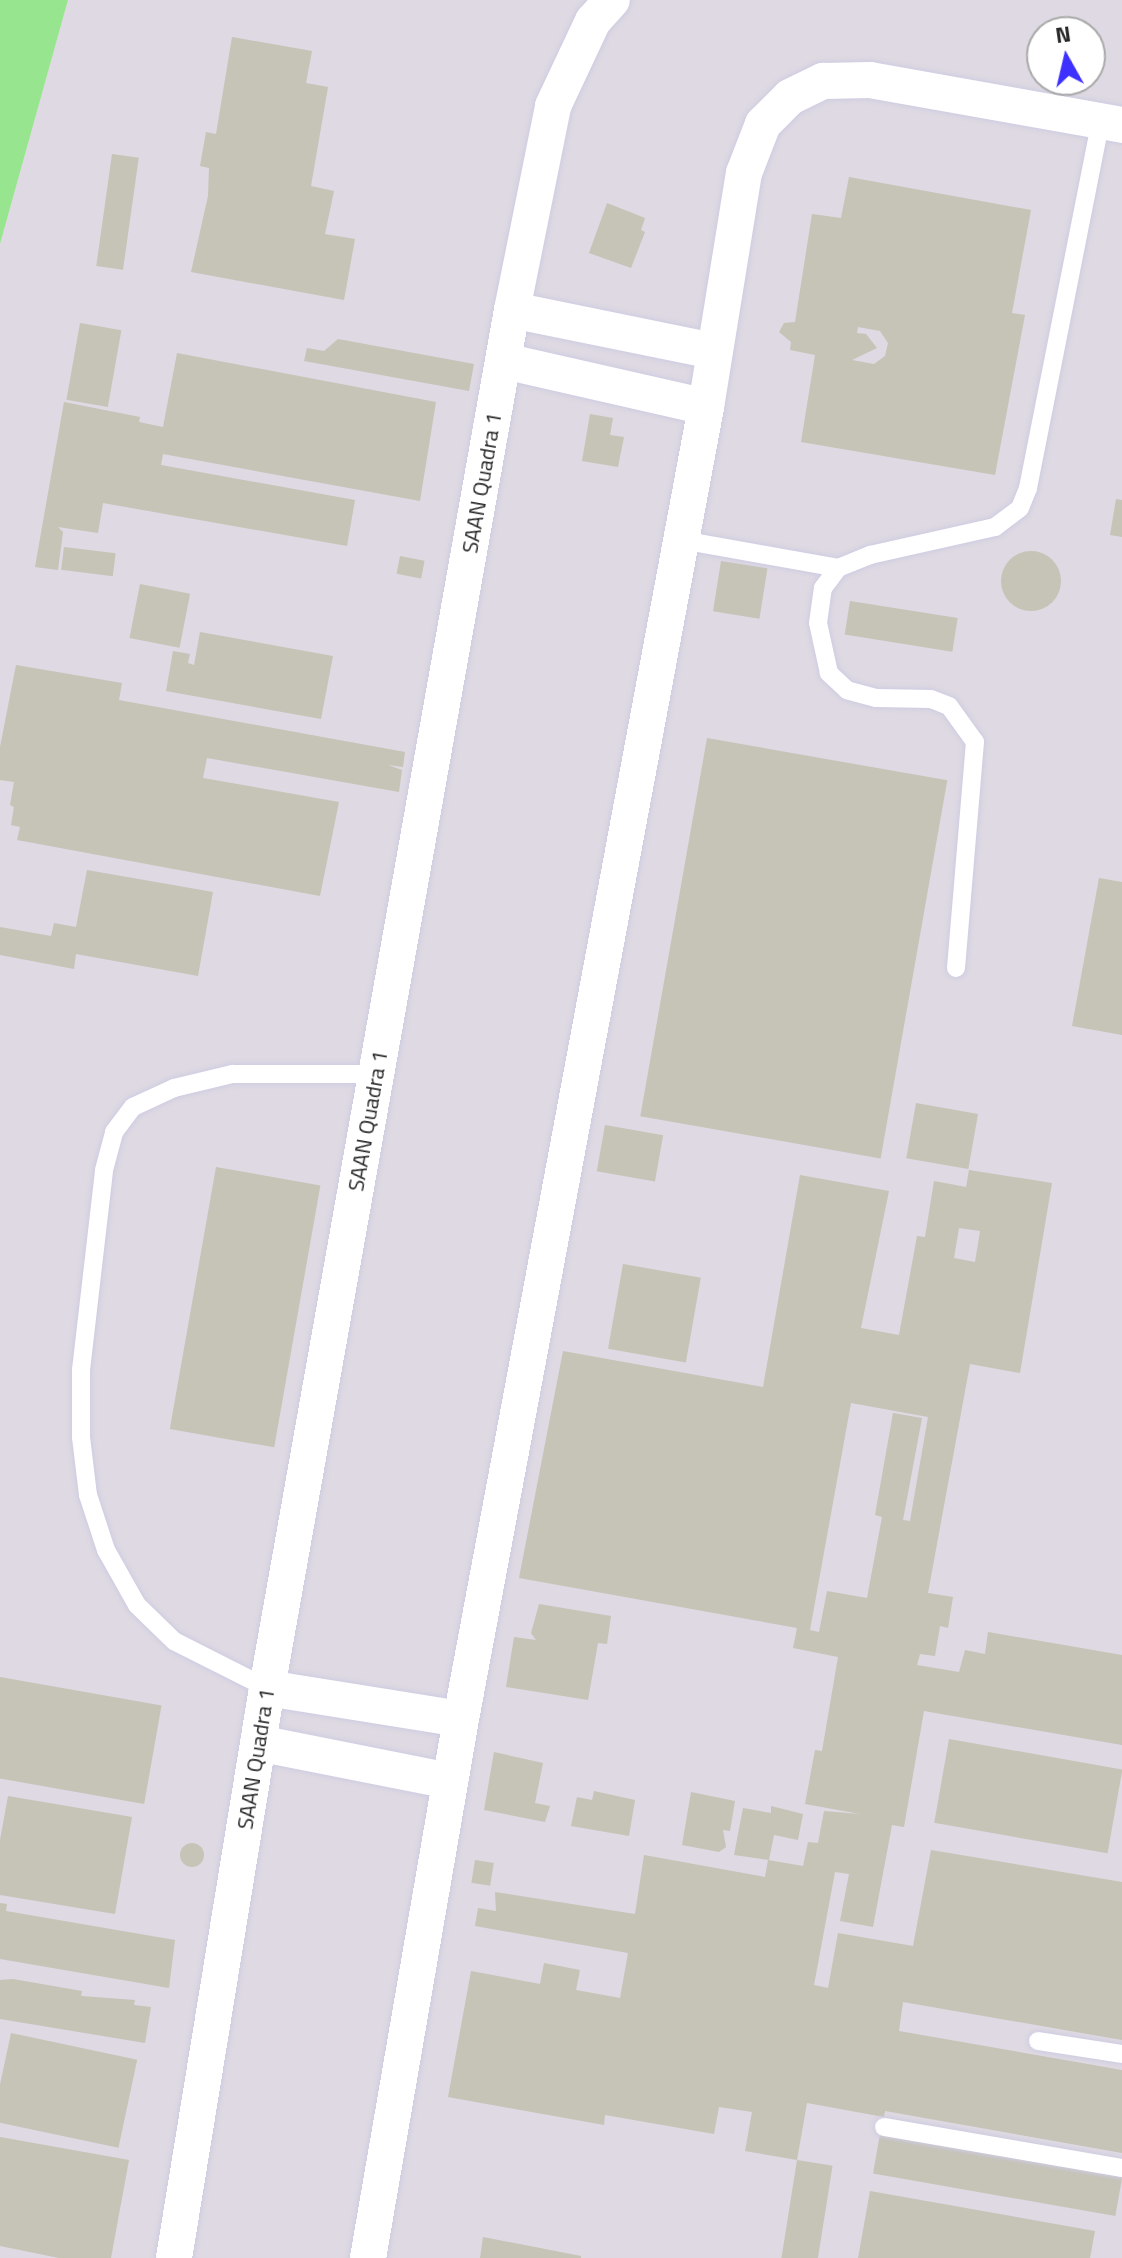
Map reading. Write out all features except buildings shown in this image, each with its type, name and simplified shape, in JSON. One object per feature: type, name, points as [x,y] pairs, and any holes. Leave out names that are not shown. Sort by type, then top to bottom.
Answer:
[{"type":"street","name":"SAAN Quadra 1","points":[[174,2258],[267,1688],[512,310],[553,106],[593,21],[612,0]]},
{"type":"street","points":[[368,2258],[461,1719],[706,407],[744,173],[763,124],[790,97],[823,81],[870,80],[1112,123]]},
{"type":"street","points":[[512,310],[714,351]]},
{"type":"street","points":[[504,361],[706,407]]},
{"type":"street","points":[[267,1688],[461,1719]]},
{"type":"street","points":[[258,1743],[450,1781]]},
{"type":"lane","points":[[956,968],[975,742],[949,706],[931,699],[876,698],[847,690],[829,673],[818,623],[823,588],[838,568],[870,555],[995,527],[1020,508],[1028,488],[1112,123]]},
{"type":"lane","points":[[681,540],[838,568]]},
{"type":"lane","points":[[267,1688],[174,1641],[137,1605],[106,1550],[88,1495],[81,1437],[81,1370],[104,1170],[114,1132],[133,1107],[174,1088],[232,1074],[377,1074]]},
{"type":"lane","points":[[1038,2041],[1122,2054]]},
{"type":"lane","points":[[884,2127],[1122,2168]]},
{"type":"shaded area","points":[[68,0],[1122,0],[1122,2258],[0,2258],[0,244]]},
{"type":"green space","points":[[0,0],[68,0],[0,244]]}]
